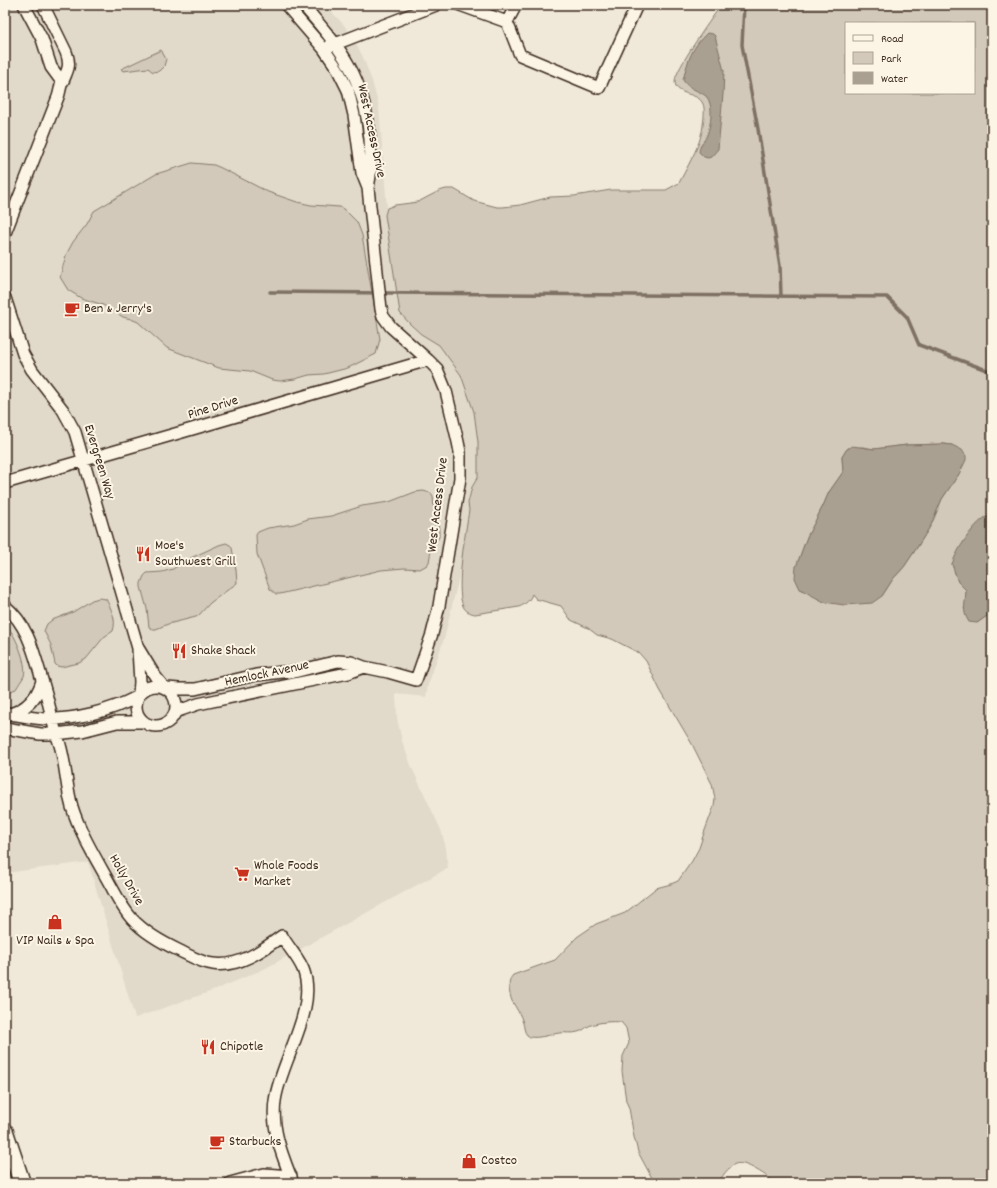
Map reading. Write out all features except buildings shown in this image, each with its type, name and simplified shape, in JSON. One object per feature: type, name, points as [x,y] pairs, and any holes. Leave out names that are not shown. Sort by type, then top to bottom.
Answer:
[{"type":"main road","points":[[5,1132],[22,1183]]},
{"type":"street","points":[[24,5],[42,39],[51,67],[62,82]]},
{"type":"street","points":[[5,233],[58,97],[62,82],[68,72],[68,59],[64,47],[42,5]]},
{"type":"street","name":"West Access Drive","points":[[286,5],[324,49],[342,75],[351,98],[362,173],[368,188],[374,256],[380,306],[383,316],[390,327],[433,365],[441,378],[454,422],[460,452],[460,478],[435,621],[416,680]]},
{"type":"street","name":"West Access Drive","points":[[303,5],[336,44],[354,74],[361,90],[369,135],[372,172],[368,188]]},
{"type":"street","points":[[324,49],[436,5]]},
{"type":"street","points":[[460,5],[507,22],[520,55],[599,88],[637,5]]},
{"type":"street","points":[[507,22],[516,5]]},
{"type":"street","name":"Evergreen Way","points":[[5,298],[8,319],[20,348],[28,362],[70,420],[138,648],[140,682],[138,696]]},
{"type":"street","name":"Pine Drive","points":[[5,483],[428,360]]},
{"type":"street","name":"Holly Drive","points":[[5,606],[21,623],[32,646],[53,718],[56,734],[60,743],[70,798],[76,818],[101,869],[129,916],[138,925],[159,940],[202,961],[217,965],[228,964],[245,959],[282,936],[303,969],[306,982],[303,1014],[282,1072],[274,1101],[276,1134],[292,1180]]},
{"type":"street","name":"Evergreen Way","points":[[138,648],[155,676],[165,687]]},
{"type":"street","name":"Hemlock Avenue","points":[[165,687],[179,690],[195,688],[256,676],[294,672],[338,661],[351,662],[364,667],[416,680]]},
{"type":"street","name":"Hemlock Avenue","points":[[175,712],[198,704],[348,673],[364,667]]},
{"type":"street","points":[[7,713],[22,709],[29,704],[37,694],[41,676]]},
{"type":"street","points":[[7,713],[32,718],[53,718],[90,714],[118,706],[138,696],[148,687],[165,687],[176,701],[175,712],[171,719],[162,725],[151,726],[144,722],[136,713],[135,705],[138,696]]},
{"type":"street","points":[[5,728],[40,734],[56,734],[82,731],[117,722],[144,722]]},
{"type":"street","points":[[230,1183],[264,1174],[292,1180]]},
{"type":"street","points":[[279,1183],[292,1180]]},
{"type":"shaded area","points":[[5,5],[325,5],[344,25],[353,38],[363,57],[372,81],[379,107],[387,208],[385,215],[392,252],[421,334],[439,345],[461,375],[474,412],[478,442],[478,477],[472,487],[468,502],[469,510],[461,569],[444,639],[428,685],[426,697],[396,694],[397,718],[402,741],[412,768],[441,830],[446,848],[448,868],[264,969],[215,990],[135,1018],[88,862],[5,873],[5,693],[16,689],[24,675],[24,667],[9,627],[5,624]]},
{"type":"green space","points":[[720,5],[992,5],[992,516],[984,518],[952,564],[958,582],[966,590],[966,602],[964,609],[977,623],[987,616],[992,615],[992,1183],[777,1183],[745,1164],[740,1163],[730,1167],[718,1183],[653,1183],[652,1178],[638,1152],[629,1108],[626,1101],[622,1071],[623,1056],[629,1043],[626,1028],[621,1022],[606,1022],[591,1025],[576,1033],[559,1033],[530,1037],[525,1032],[521,1017],[512,1001],[510,994],[509,984],[513,975],[555,960],[577,937],[596,924],[625,913],[656,888],[678,881],[699,848],[714,806],[715,799],[712,784],[692,744],[660,690],[646,661],[639,653],[612,639],[597,635],[588,628],[571,620],[561,606],[536,599],[532,594],[524,605],[519,607],[475,614],[468,612],[464,608],[460,586],[462,559],[469,510],[468,503],[472,487],[478,477],[478,442],[474,412],[461,375],[439,345],[421,334],[400,313],[385,215],[387,208],[395,205],[418,202],[446,189],[454,189],[474,201],[497,207],[503,207],[520,205],[550,197],[574,196],[611,190],[666,190],[679,183],[700,140],[703,128],[704,110],[703,104],[699,99],[678,89],[675,81],[681,66]],"holes":[[[907,445],[952,445],[959,474],[942,499],[931,525],[918,546],[882,596],[796,567],[807,537],[829,492],[843,472],[842,457],[848,448],[863,447],[874,449]]]},
{"type":"green space","points":[[161,50],[166,59],[164,66],[159,71],[153,72],[148,68],[123,71],[121,69]]},
{"type":"green space","points":[[192,163],[214,165],[268,192],[297,202],[311,205],[340,207],[357,222],[362,235],[380,339],[376,354],[348,368],[324,374],[309,375],[280,381],[272,380],[250,371],[219,368],[167,348],[138,322],[123,317],[103,305],[81,298],[68,290],[60,277],[66,255],[94,211],[156,174]]},
{"type":"green space","points":[[423,491],[431,493],[433,496],[434,510],[438,520],[439,532],[439,537],[431,550],[427,565],[420,569],[404,568],[381,570],[280,594],[276,594],[270,589],[257,554],[256,535],[258,532],[268,528],[294,524],[308,519],[331,516],[362,506],[389,502],[415,492]]},
{"type":"green space","points":[[226,543],[232,548],[237,583],[210,603],[196,617],[168,624],[156,629],[149,627],[147,609],[141,587],[144,576],[147,573],[162,572],[173,569],[184,561]]},
{"type":"green space","points":[[99,598],[106,599],[111,610],[114,618],[113,631],[104,637],[86,659],[79,663],[61,667],[57,666],[55,664],[51,645],[44,631],[47,624],[52,620],[73,612],[92,600]]},
{"type":"green space","points":[[5,624],[16,640],[22,656],[25,671],[24,676],[16,689],[5,693]]},
{"type":"water","points":[[707,33],[715,36],[724,71],[718,149],[711,157],[708,158],[704,157],[699,152],[710,126],[711,109],[709,100],[706,96],[690,87],[683,80],[691,54]]},
{"type":"water","points":[[907,445],[952,445],[962,450],[966,456],[966,460],[959,474],[942,499],[931,525],[904,567],[893,579],[882,596],[872,603],[844,605],[824,602],[800,589],[795,578],[796,567],[807,537],[829,492],[843,472],[842,457],[846,450],[852,446],[874,449]]},
{"type":"water","points":[[992,516],[992,615],[987,616],[977,623],[969,622],[965,614],[966,590],[958,582],[952,564],[961,546],[978,523],[984,518]]},
{"type":"waterway","points":[[744,5],[742,45],[758,129],[780,266],[781,296]]},
{"type":"waterway","points":[[270,292],[887,297],[907,317],[919,345],[992,372]]},
{"type":"place","name":"Ben & Jerry's","points":[[72,309]]},
{"type":"place","name":"Moe's Southwest Grill","points":[[143,554]]},
{"type":"place","name":"Shake Shack","points":[[179,651]]},
{"type":"place","name":"Whole Foods Market","points":[[242,874]]},
{"type":"place","name":"VIP Nails & Spa","points":[[55,922]]},
{"type":"place","name":"Chipotle","points":[[208,1047]]},
{"type":"place","name":"Starbucks","points":[[217,1142]]},
{"type":"place","name":"Costco","points":[[469,1161]]}]
